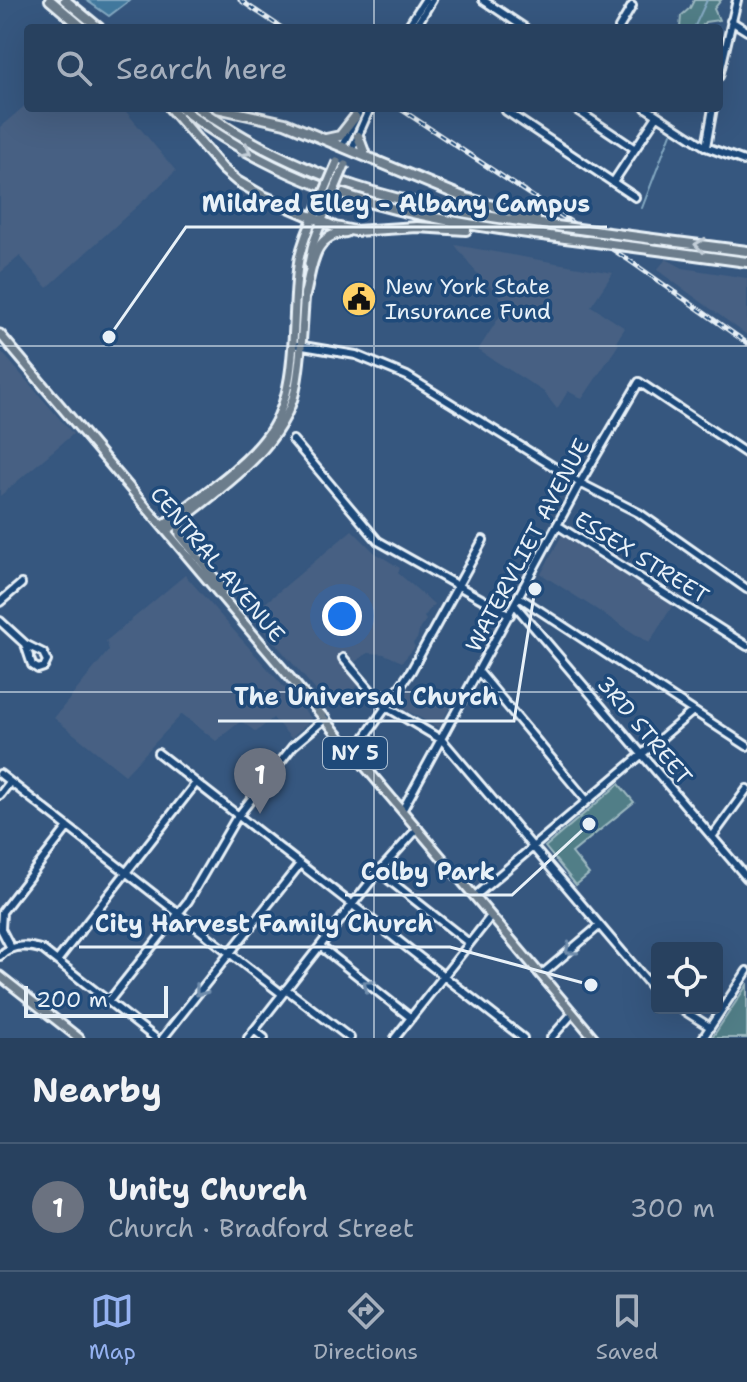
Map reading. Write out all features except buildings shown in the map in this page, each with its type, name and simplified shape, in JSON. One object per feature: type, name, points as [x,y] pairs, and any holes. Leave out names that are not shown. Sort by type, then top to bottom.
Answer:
[{"type":"highway","points":[[50,0],[78,24]]},
{"type":"highway","points":[[65,0],[94,24]]},
{"type":"highway","points":[[174,112],[237,181],[317,220],[347,230],[370,230]]},
{"type":"highway","points":[[187,112],[259,158],[344,195],[426,218],[747,262]]},
{"type":"highway","points":[[205,112],[282,158],[366,191],[445,211],[747,251]]},
{"type":"highway","points":[[237,112],[276,120],[476,202],[564,227]]},
{"type":"highway","points":[[318,137],[331,139],[340,136],[355,117]]},
{"type":"highway","points":[[358,136],[360,147],[367,156]]},
{"type":"highway","points":[[305,295],[316,253],[325,238],[334,234],[417,227],[547,235]]},
{"type":"main road","points":[[221,596],[222,587],[180,535],[179,527],[189,514],[264,449],[281,427],[295,393],[300,258],[347,148]]},
{"type":"main road","points":[[164,528],[261,444],[275,423],[287,390],[317,220]]},
{"type":"main road","name":"CENTRAL AVENUE","points":[[0,334],[594,1038]]},
{"type":"main road","points":[[139,499],[157,515],[168,517],[211,483],[219,481]]},
{"type":"main road","points":[[164,528],[189,514]]},
{"type":"main road","points":[[0,976],[79,1038]]},
{"type":"street","points":[[410,24],[425,0]]},
{"type":"street","points":[[417,24],[432,0]]},
{"type":"street","points":[[483,0],[519,24]]},
{"type":"street","points":[[723,58],[737,0]]},
{"type":"street","points":[[621,24],[632,6]]},
{"type":"street","points":[[731,21],[747,31]]},
{"type":"street","points":[[347,148],[358,112]]},
{"type":"street","points":[[347,148],[358,136],[368,112]]},
{"type":"street","points":[[509,112],[635,197]]},
{"type":"street","points":[[580,112],[635,149]]},
{"type":"street","points":[[652,112],[706,147],[747,162]]},
{"type":"street","points":[[706,147],[712,112]]},
{"type":"street","points":[[614,181],[657,116]]},
{"type":"street","points":[[296,344],[356,355],[398,371],[580,483],[639,513],[747,589]]},
{"type":"street","name":"WATERVLIET AVENUE","points":[[403,809],[580,483],[639,382],[747,454]]},
{"type":"street","points":[[293,440],[378,541],[510,615]]},
{"type":"street","name":"ESSEX STREET","points":[[557,525],[747,646]]},
{"type":"street","points":[[354,753],[413,668],[483,540]]},
{"type":"street","points":[[0,602],[21,584]]},
{"type":"street","points":[[517,601],[747,746]]},
{"type":"street","name":"3RD STREET","points":[[517,601],[747,878]]},
{"type":"street","points":[[0,621],[25,644]]},
{"type":"street","points":[[343,658],[387,707],[442,740],[651,986]]},
{"type":"street","points":[[479,672],[587,801]]},
{"type":"street","points":[[475,896],[693,711]]},
{"type":"street","points":[[109,1001],[178,914],[238,816],[293,746],[326,718]]},
{"type":"street","points":[[158,753],[523,1038]]},
{"type":"street","points":[[0,774],[229,954],[350,1038]]},
{"type":"street","points":[[0,795],[10,782]]},
{"type":"street","points":[[57,961],[196,783]]},
{"type":"street","points":[[712,837],[747,789]]},
{"type":"street","points":[[11,948],[1,929],[2,912],[68,827]]},
{"type":"street","points":[[248,1038],[352,905],[418,828]]},
{"type":"street","points":[[163,1038],[300,864]]},
{"type":"street","points":[[379,872],[469,943]]},
{"type":"street","points":[[395,1038],[491,916]]},
{"type":"street","points":[[541,975],[599,926]]},
{"type":"street","points":[[320,946],[411,1018]]},
{"type":"street","points":[[0,956],[11,948],[35,947],[155,1038]]},
{"type":"street","points":[[703,1038],[747,972]]},
{"type":"street","points":[[551,1038],[573,1013]]},
{"type":"street","points":[[689,1014],[710,1027]]},
{"type":"street","points":[[254,1030],[264,1038]]},
{"type":"shaded area","points":[[86,0],[130,0],[109,16]]},
{"type":"shaded area","points":[[24,106],[24,112],[126,112],[176,171],[47,288],[20,256],[0,273],[0,127]]},
{"type":"shaded area","points":[[455,245],[613,273],[591,306],[625,328],[616,342],[619,344],[582,399],[568,391],[557,409],[544,392],[478,350],[507,305]]},
{"type":"shaded area","points":[[666,259],[683,268],[747,278],[747,335],[657,270]]},
{"type":"shaded area","points":[[0,350],[73,434],[0,496]]},
{"type":"shaded area","points":[[352,530],[374,552],[400,568],[398,573],[434,604],[424,617],[426,620],[413,643],[415,647],[402,662],[384,654],[368,653],[355,662],[345,651],[341,653],[338,658],[360,684],[330,707],[251,615]]},
{"type":"shaded area","points":[[563,533],[673,605],[649,643],[541,574]]},
{"type":"shaded area","points":[[185,575],[312,719],[291,738],[273,718],[256,732],[241,721],[216,741],[182,714],[125,775],[54,718],[109,650],[106,641]]},
{"type":"shaded area","points":[[427,686],[454,699],[439,728],[396,705],[407,687],[422,694]]},
{"type":"green space","points":[[694,0],[721,0],[714,9],[719,20],[704,24],[680,24],[681,16]]},
{"type":"green space","points":[[619,784],[634,802],[572,853],[589,874],[576,885],[545,847]]},
{"type":"green space","points":[[747,985],[747,1038],[712,1038]]},
{"type":"waterway","points":[[696,24],[707,0]]},
{"type":"waterway","points":[[642,208],[671,133]]},
{"type":"railway","points":[[240,0],[276,24]]},
{"type":"railway","points":[[405,112],[630,261],[747,343]]},
{"type":"place","name":"New York State Insurance Fund","points":[[359,299]]},
{"type":"place","name":"Mildred Elley - Albany Campus","points":[[109,337]]},
{"type":"place","name":"The Universal Church","points":[[535,589]]},
{"type":"place","name":"Unity Church","points":[[260,814]]},
{"type":"place","name":"Colby Park","points":[[589,824]]},
{"type":"place","name":"City Harvest Family Church","points":[[591,985]]}]
